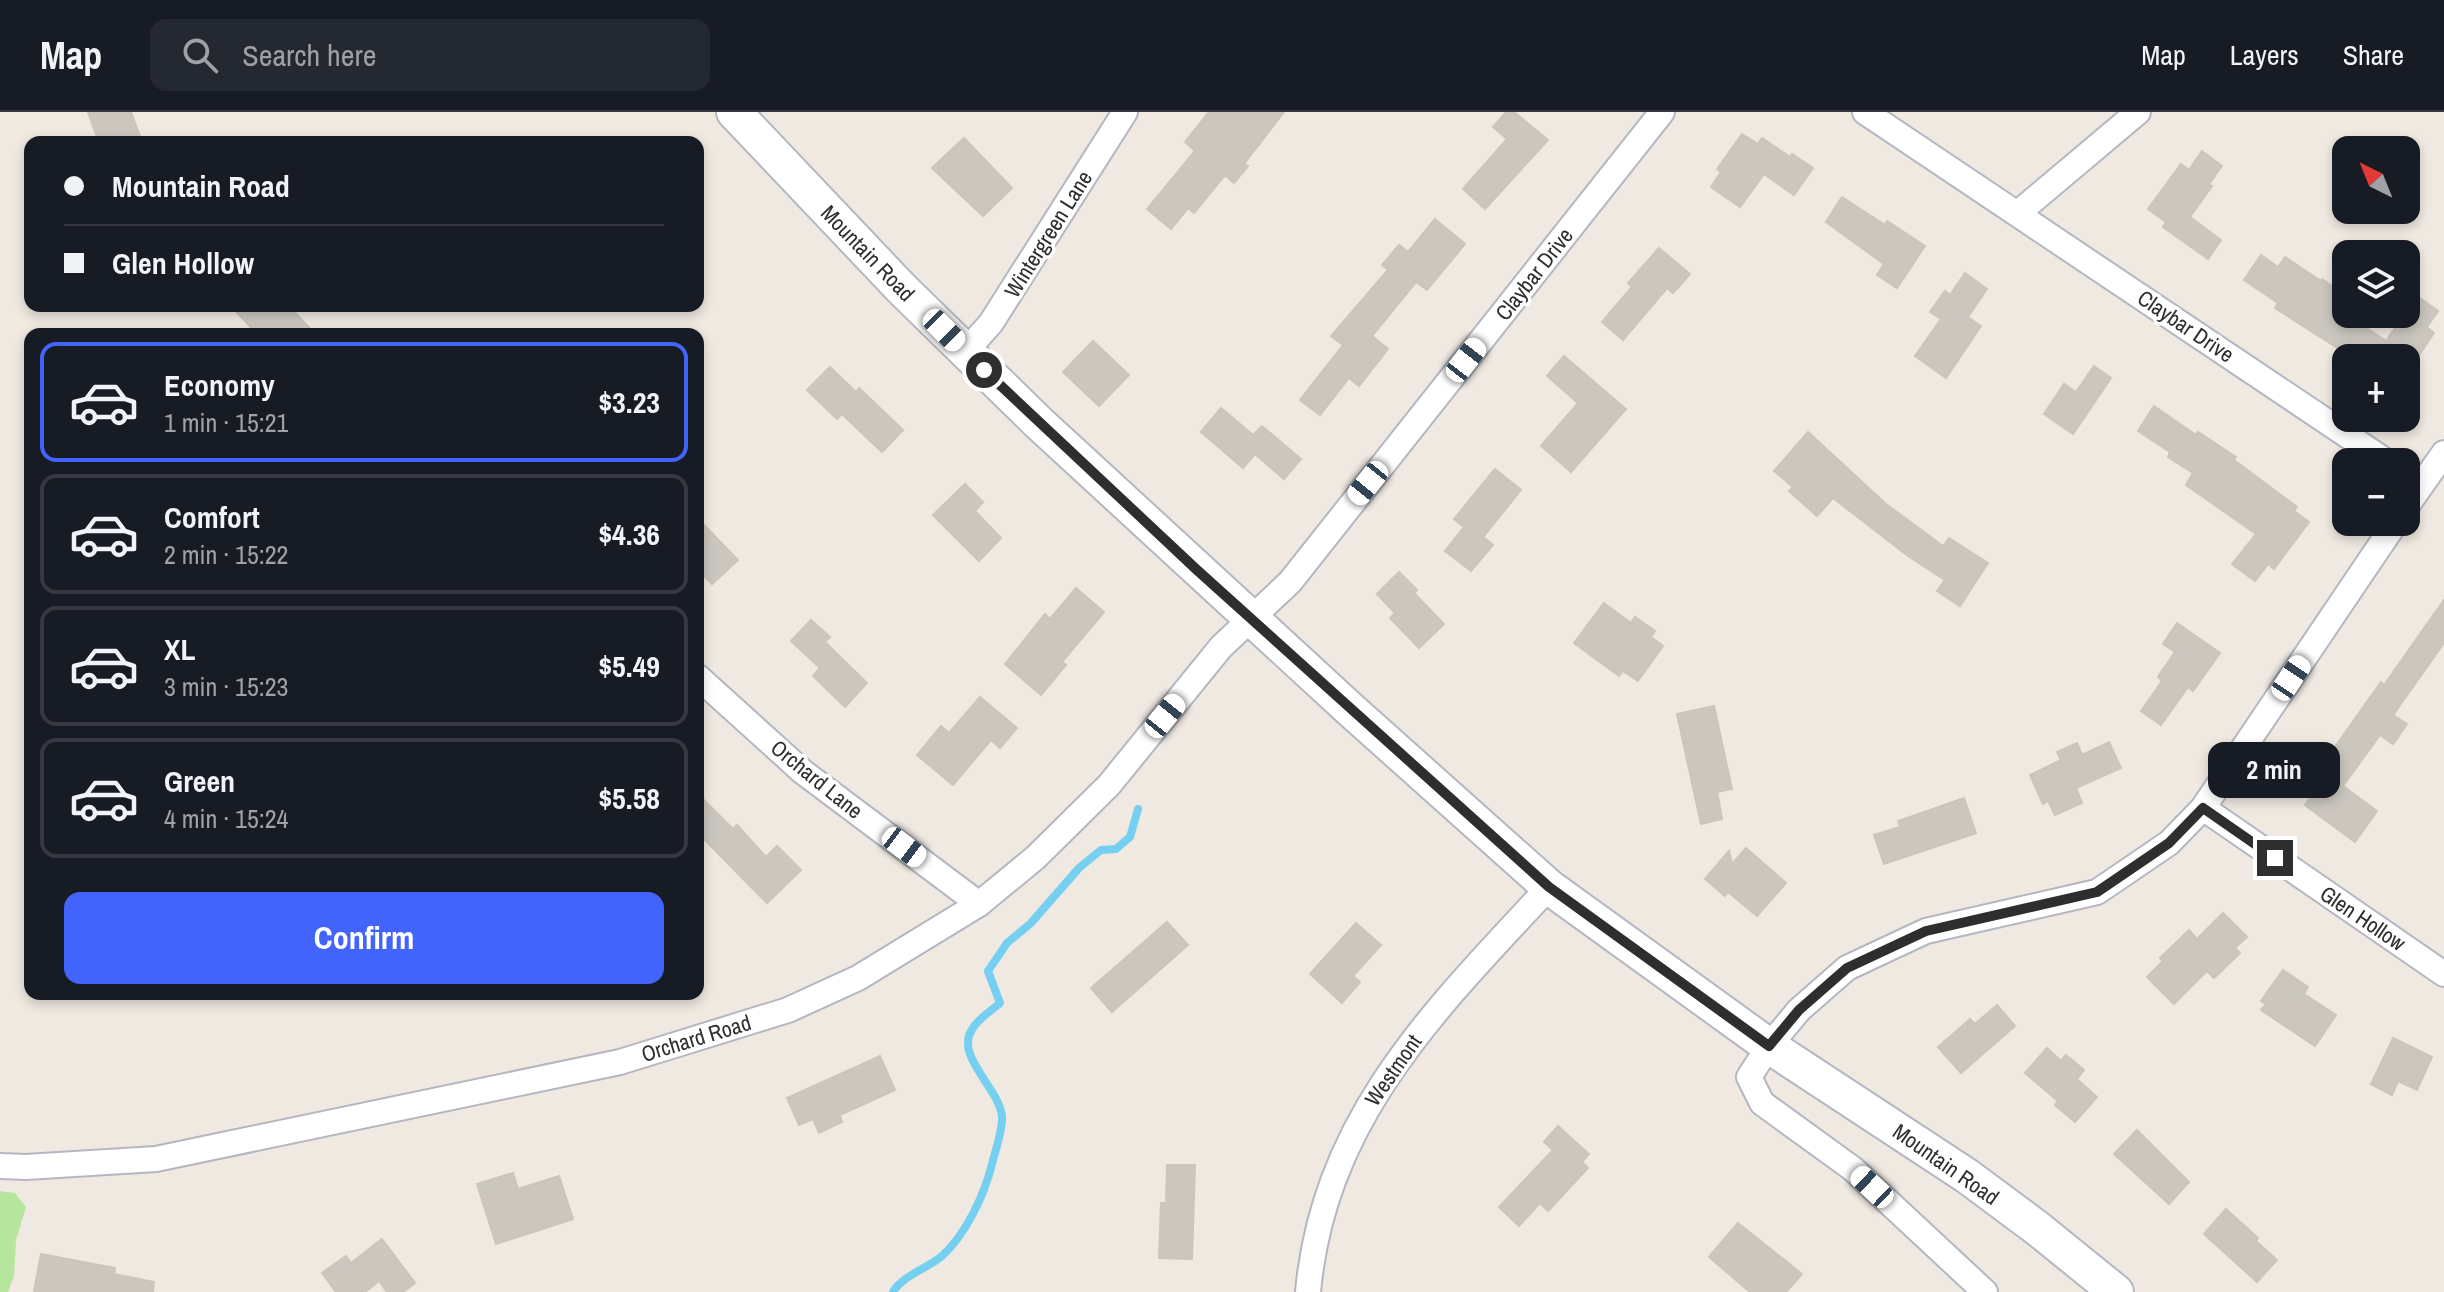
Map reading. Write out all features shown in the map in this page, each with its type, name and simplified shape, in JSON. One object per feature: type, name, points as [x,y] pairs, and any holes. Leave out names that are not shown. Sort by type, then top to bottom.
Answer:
[{"type":"main road","name":"Mountain Road","points":[[734,112],[965,352],[1251,619],[1549,887],[1769,1046],[1967,1176],[2116,1292]]},
{"type":"street","name":"Wintergreen Lane","points":[[965,352],[991,323],[1125,112]]},
{"type":"street","name":"Claybar Drive","points":[[1251,619],[1290,582],[1662,112]]},
{"type":"street","name":"Claybar Drive","points":[[1865,112],[2366,448]]},
{"type":"street","points":[[2018,213],[2138,112]]},
{"type":"street","points":[[2420,475],[2444,453]]},
{"type":"street","points":[[1985,1292],[1853,1169],[1762,1103],[1749,1077],[1769,1046],[1799,1010],[1847,968],[1926,931],[2097,892],[2169,843],[2203,808],[2387,536]]},
{"type":"street","name":"Orchard Road","points":[[0,1166],[156,1159],[620,1062],[788,1010],[858,978],[979,904],[1035,858],[1076,821],[1109,785],[1221,647],[1251,619]]},
{"type":"street","name":"Orchard Lane","points":[[704,682],[803,772],[979,904]]},
{"type":"street","name":"Glen Hollow","points":[[2203,808],[2444,974]]},
{"type":"street","name":"Westmont","points":[[1308,1292],[1320,1218],[1341,1157],[1368,1104],[1401,1055],[1443,1004],[1549,887]]},
{"type":"green space","points":[[0,1191],[15,1193],[26,1207],[16,1240],[14,1276],[8,1292],[0,1292]]},
{"type":"building","points":[[88,112],[131,112],[140,136],[106,134],[97,136]]},
{"type":"building","points":[[1209,112],[1284,112],[1244,164],[1248,166],[1234,183],[1225,175],[1194,213],[1188,208],[1171,229],[1147,209],[1195,151],[1185,142]]},
{"type":"building","points":[[1506,112],[1514,112],[1548,140],[1485,209],[1463,189],[1507,139],[1493,127]]},
{"type":"building","points":[[1742,134],[1758,144],[1762,138],[1813,168],[1794,195],[1764,174],[1740,207],[1711,187],[1721,172],[1717,169]]},
{"type":"building","points":[[964,138],[1012,188],[983,216],[932,168]]},
{"type":"building","points":[[2202,151],[2222,166],[2190,217],[2221,240],[2208,259],[2163,227],[2166,222],[2148,209],[2181,164],[2189,170]]},
{"type":"building","points":[[1842,197],[1925,246],[1897,288],[1877,275],[1884,264],[1826,222]]},
{"type":"building","points":[[1435,219],[1465,244],[1427,290],[1416,282],[1372,336],[1388,349],[1359,386],[1349,378],[1320,415],[1300,400],[1343,345],[1331,336],[1388,270],[1382,265],[1399,245],[1408,252]]},
{"type":"building","points":[[1659,248],[1690,274],[1673,293],[1667,288],[1623,340],[1602,322],[1632,287],[1628,283]]},
{"type":"building","points":[[2261,255],[2278,267],[2285,257],[2332,286],[2332,328],[2367,328],[2386,341],[2395,328],[2420,328],[2420,298],[2438,311],[2427,327],[2434,333],[2420,354],[2420,344],[2332,345],[2275,308],[2278,303],[2244,280]]},
{"type":"building","points":[[1965,273],[1987,289],[1968,317],[1981,326],[1946,378],[1915,356],[1941,319],[1930,312],[1945,291],[1950,295]]},
{"type":"building","points":[[237,312],[295,312],[309,328],[251,328]]},
{"type":"building","points":[[1093,341],[1129,375],[1099,406],[1063,372]]},
{"type":"building","points":[[1564,356],[1626,409],[1571,472],[1541,446],[1578,403],[1547,376]]},
{"type":"building","points":[[2094,366],[2111,378],[2073,434],[2044,414],[2064,384],[2076,392]]},
{"type":"building","points":[[830,367],[856,392],[859,388],[903,430],[882,452],[842,414],[837,419],[807,390]]},
{"type":"building","points":[[2154,406],[2196,435],[2198,432],[2236,457],[2234,460],[2297,507],[2294,511],[2309,522],[2274,569],[2268,564],[2255,581],[2232,564],[2256,534],[2186,485],[2193,473],[2168,457],[2170,452],[2138,431]]},
{"type":"building","points":[[1221,408],[1253,435],[1262,426],[1301,459],[1284,479],[1255,454],[1243,468],[1201,432]]},
{"type":"building","points":[[1808,432],[1886,504],[1943,546],[1949,538],[1988,563],[1960,606],[1937,591],[1945,580],[1908,556],[1833,498],[1817,516],[1789,491],[1793,487],[1774,471]]},
{"type":"building","points":[[1495,469],[1521,490],[1483,537],[1493,545],[1471,571],[1445,551],[1464,527],[1454,519]]},
{"type":"building","points":[[965,484],[983,502],[975,511],[1001,538],[979,561],[933,515]]},
{"type":"building","points":[[704,525],[738,560],[712,584],[704,576]]},
{"type":"building","points":[[1399,572],[1444,624],[1419,648],[1390,618],[1395,613],[1377,594]]},
{"type":"building","points":[[1076,588],[1104,612],[1062,662],[1066,665],[1041,695],[1005,664],[1045,614],[1050,619]]},
{"type":"building","points":[[2444,600],[2444,643],[2393,715],[2407,724],[2393,744],[2380,735],[2343,786],[2377,811],[2355,842],[2305,805],[2316,791],[2308,785]]},
{"type":"building","points":[[1604,603],[1631,623],[1635,617],[1655,631],[1651,637],[1663,646],[1638,681],[1623,671],[1619,676],[1574,643]]},
{"type":"building","points":[[811,620],[830,637],[825,642],[867,683],[845,707],[813,676],[820,668],[791,641]]},
{"type":"building","points":[[2177,623],[2220,653],[2193,691],[2188,687],[2161,725],[2141,711],[2162,681],[2158,677],[2175,652],[2163,644]]},
{"type":"building","points":[[980,697],[1017,728],[1000,748],[991,740],[953,785],[917,755],[941,726],[949,733]]},
{"type":"building","points":[[1714,706],[1732,789],[1717,792],[1722,819],[1701,824],[1677,714]]},
{"type":"building","points":[[2109,742],[2121,768],[2076,788],[2082,803],[2055,815],[2048,801],[2043,804],[2030,775],[2061,760],[2057,752],[2077,743],[2082,755]]},
{"type":"building","points":[[1964,798],[1976,833],[1884,864],[1874,835],[1900,827],[1898,821]]},
{"type":"building","points":[[704,800],[733,829],[737,825],[766,857],[777,846],[801,870],[767,903],[704,839]]},
{"type":"building","points":[[1746,848],[1786,883],[1757,916],[1728,892],[1725,896],[1705,879],[1729,851],[1732,864]]},
{"type":"building","points":[[2223,913],[2247,937],[2235,948],[2240,953],[2214,978],[2207,971],[2174,1004],[2147,977],[2163,961],[2160,958],[2189,930],[2197,939]]},
{"type":"building","points":[[1167,922],[1188,945],[1112,1012],[1091,988]]},
{"type":"building","points":[[1356,923],[1381,945],[1353,976],[1360,982],[1342,1003],[1310,974]]},
{"type":"building","points":[[2283,970],[2308,987],[2304,994],[2336,1015],[2315,1046],[2261,1010],[2266,1004],[2261,1001]]},
{"type":"building","points":[[1997,1005],[2015,1026],[1961,1073],[1938,1047],[1970,1019],[1975,1024]]},
{"type":"building","points":[[2393,1038],[2432,1057],[2417,1090],[2398,1081],[2392,1095],[2371,1084]]},
{"type":"building","points":[[2047,1048],[2061,1061],[2066,1055],[2084,1070],[2077,1079],[2097,1097],[2075,1122],[2055,1105],[2058,1101],[2025,1073]]},
{"type":"building","points":[[880,1056],[895,1090],[840,1115],[842,1122],[819,1133],[813,1119],[799,1125],[787,1098]]},
{"type":"building","points":[[1558,1126],[1589,1154],[1582,1162],[1588,1168],[1548,1211],[1540,1203],[1519,1226],[1499,1207],[1553,1150],[1544,1142]]},
{"type":"building","points":[[2137,1130],[2189,1182],[2169,1204],[2114,1154]]},
{"type":"building","points":[[1167,1165],[1195,1165],[1192,1259],[1159,1258],[1161,1203],[1166,1203]]},
{"type":"building","points":[[513,1173],[518,1189],[559,1176],[573,1219],[496,1244],[477,1184]]},
{"type":"building","points":[[2226,1209],[2277,1260],[2257,1282],[2204,1234]]},
{"type":"building","points":[[1738,1223],[1802,1274],[1786,1292],[1750,1292],[1709,1257]]},
{"type":"building","points":[[382,1239],[415,1283],[403,1292],[387,1292],[379,1281],[365,1292],[336,1292],[322,1273],[346,1256],[351,1263]]},
{"type":"building","points":[[41,1254],[115,1268],[114,1274],[154,1282],[153,1292],[34,1292]]},
{"type":"waterway","points":[[893,1292],[902,1281],[951,1247],[973,1214],[989,1176],[1002,1116],[993,1093],[972,1060],[968,1038],[978,1021],[1000,1003],[988,971],[1007,943],[1031,923],[1079,868],[1101,850],[1116,849],[1130,837],[1138,809]]},
{"type":"route","points":[[984,370],[1197,570],[1549,887],[1769,1046],[1799,1010],[1847,968],[1926,931],[2097,892],[2169,843],[2203,808],[2275,858]]}]
